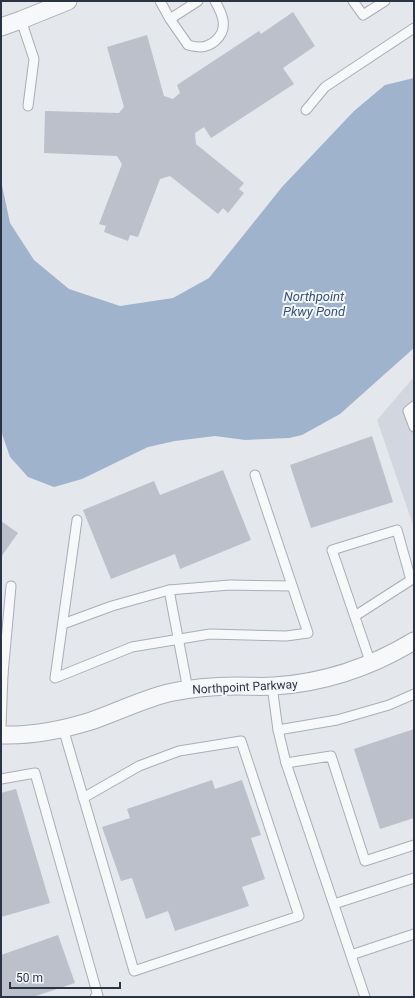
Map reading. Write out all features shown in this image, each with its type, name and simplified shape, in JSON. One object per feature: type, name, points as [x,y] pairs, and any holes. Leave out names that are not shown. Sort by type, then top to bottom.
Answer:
[{"type":"street","points":[[1,27],[68,1]]},
{"type":"street","name":"Northpoint Parkway","points":[[1,735],[31,734],[63,728],[90,721],[147,699],[169,693],[216,687],[295,684],[341,675],[371,664],[414,641]]},
{"type":"lane","points":[[160,1],[170,19],[188,45],[202,47],[213,43],[220,37],[224,28],[222,13],[215,1]]},
{"type":"lane","points":[[170,19],[198,1]]},
{"type":"lane","points":[[353,1],[363,16],[385,1]]},
{"type":"lane","points":[[21,20],[34,59],[28,106]]},
{"type":"lane","points":[[306,110],[325,87],[414,28]]},
{"type":"lane","points":[[414,406],[408,411],[414,427]]},
{"type":"lane","points":[[77,520],[55,678],[132,647],[210,634],[286,636],[308,633],[255,475]]},
{"type":"lane","points":[[355,616],[411,580],[397,530],[332,550],[371,664]]},
{"type":"lane","points":[[63,624],[112,606],[169,590],[230,585],[292,586]]},
{"type":"lane","points":[[1,727],[4,629],[11,586]]},
{"type":"lane","points":[[169,590],[188,690]]},
{"type":"lane","points":[[272,686],[278,730],[286,764],[365,997]]},
{"type":"lane","points":[[278,730],[337,720],[389,705],[414,694]]},
{"type":"lane","points":[[63,728],[83,798],[134,971],[299,916],[241,741],[179,751],[139,766],[83,798]]},
{"type":"lane","points":[[286,764],[331,756],[365,861],[414,845]]},
{"type":"lane","points":[[1,779],[35,773],[98,996],[95,997]]},
{"type":"lane","points":[[334,904],[414,878]]},
{"type":"lane","points":[[351,955],[414,934]]},
{"type":"shaded area","points":[[414,377],[414,528],[377,420]]},
{"type":"water","name":"Northpoint Pkwy Pond","points":[[414,78],[414,348],[340,414],[302,435],[289,438],[245,440],[215,436],[175,441],[148,447],[82,479],[54,487],[28,477],[10,457],[2,434],[1,181],[10,223],[34,260],[69,289],[120,306],[173,298],[209,278],[282,187],[354,111],[385,85]]},
{"type":"building","points":[[293,12],[315,46],[283,68],[294,84],[211,138],[204,127],[195,133],[196,144],[244,183],[239,189],[244,193],[228,213],[223,208],[218,214],[170,176],[160,179],[138,237],[130,235],[128,241],[104,232],[106,226],[99,224],[122,164],[117,156],[44,153],[45,111],[119,113],[124,107],[107,47],[147,35],[164,96],[173,99],[180,93],[177,85],[259,31],[261,34]]},
{"type":"building","points":[[372,436],[393,502],[311,528],[290,465]]},
{"type":"building","points":[[223,470],[251,540],[180,569],[175,554],[111,579],[83,510],[154,481],[160,495]]},
{"type":"building","points":[[1,521],[18,533],[1,557]]},
{"type":"building","points":[[414,729],[414,818],[380,829],[354,749]]},
{"type":"building","points":[[212,780],[215,789],[242,780],[261,835],[251,838],[265,879],[242,887],[249,906],[175,931],[168,911],[146,919],[132,878],[121,881],[102,827],[130,818],[127,809]]},
{"type":"building","points":[[16,789],[50,903],[1,917],[1,793]]},
{"type":"building","points":[[58,935],[75,983],[33,997],[1,997],[1,955]]}]
